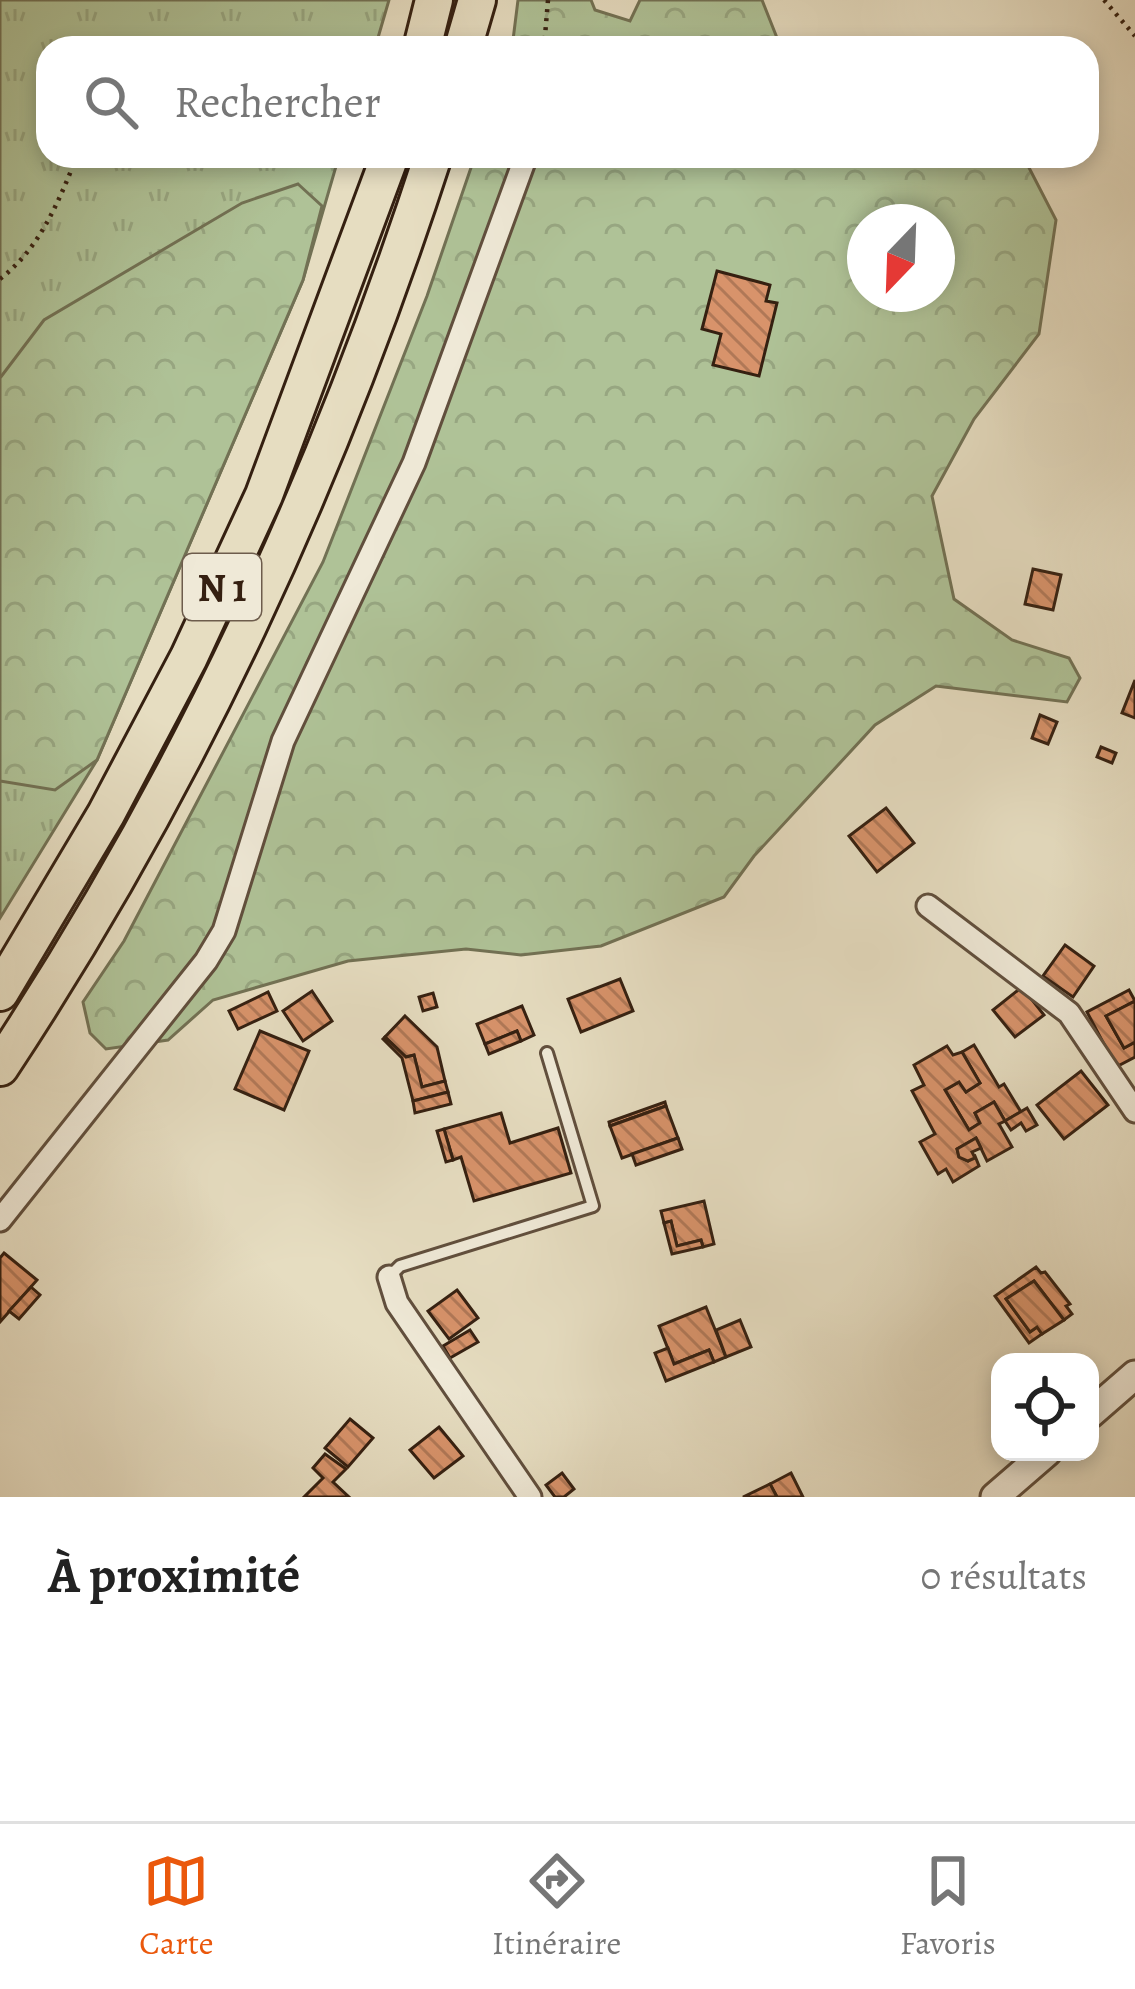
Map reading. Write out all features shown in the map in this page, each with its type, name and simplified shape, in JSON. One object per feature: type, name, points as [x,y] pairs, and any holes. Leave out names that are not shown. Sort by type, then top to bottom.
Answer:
[{"type":"highway","points":[[422,36],[430,0]]},
{"type":"highway","points":[[466,36],[477,0]]},
{"type":"highway","name":"N 1","points":[[0,992],[106,814],[218,596],[264,496],[386,168]]},
{"type":"highway","name":"N 1","points":[[0,1067],[57,982],[124,865],[241,644],[294,531],[383,308],[429,168]]},
{"type":"street","points":[[0,1220],[206,961],[224,931],[283,741],[414,463],[522,168]]},
{"type":"street","points":[[928,906],[1069,1013],[1135,1112]]},
{"type":"street","points":[[389,1277],[397,1304],[530,1497]]},
{"type":"street","points":[[1099,1406],[1135,1375]]},
{"type":"street","points":[[995,1497],[1037,1461]]},
{"type":"lane","points":[[389,1277],[400,1266],[593,1205],[547,1053]]},
{"type":"path","points":[[545,36],[548,0]]},
{"type":"path","points":[[1104,0],[1135,36]]},
{"type":"path","points":[[0,279],[26,259],[72,168]]},
{"type":"green space","points":[[0,0],[389,0],[378,36],[36,36],[36,168],[336,168],[303,280],[97,760],[0,918]]},
{"type":"green space","points":[[518,0],[591,0],[595,10],[630,21],[640,0],[762,0],[776,36],[514,36]]},
{"type":"green space","points":[[471,168],[1029,168],[1056,220],[1039,334],[974,419],[932,496],[954,599],[1012,640],[1069,658],[1080,678],[1067,702],[936,686],[875,725],[754,856],[724,897],[601,946],[521,955],[466,949],[348,961],[213,1000],[168,1040],[106,1049],[90,1033],[83,1002],[124,941],[323,562],[427,296]]},
{"type":"green space","points":[[298,184],[322,206],[303,280],[97,760],[55,790],[0,781],[0,378],[44,320],[242,203]]},
{"type":"building","points":[[717,271],[770,285],[766,301],[777,303],[759,376],[713,365],[721,334],[702,329]]},
{"type":"building","points":[[1033,569],[1061,575],[1053,610],[1025,604]]},
{"type":"building","points":[[1135,680],[1135,718],[1122,713]]},
{"type":"building","points":[[1040,715],[1057,722],[1048,744],[1032,738]]},
{"type":"building","points":[[1101,747],[1116,753],[1112,763],[1097,757]]},
{"type":"building","points":[[886,808],[914,843],[877,872],[849,836]]},
{"type":"building","points":[[1065,945],[1094,966],[1073,997],[1043,976]]},
{"type":"building","points":[[620,979],[633,1011],[581,1032],[568,999]]},
{"type":"building","points":[[1022,987],[1044,1015],[1015,1037],[993,1010]]},
{"type":"building","points":[[1129,990],[1135,1001],[1106,1016],[1124,1048],[1135,1042],[1135,1057],[1116,1067],[1087,1012]]},
{"type":"building","points":[[312,991],[332,1021],[303,1041],[283,1011]]},
{"type":"building","points":[[268,992],[277,1011],[238,1029],[229,1011]]},
{"type":"building","points":[[433,993],[437,1007],[423,1011],[419,997]]},
{"type":"building","points":[[1135,1001],[1135,1042],[1124,1048],[1106,1016]]},
{"type":"building","points":[[522,1006],[534,1035],[521,1041],[517,1031],[485,1044],[477,1024]]},
{"type":"building","points":[[405,1016],[437,1047],[445,1081],[422,1087],[414,1055],[406,1057],[385,1037]]},
{"type":"building","points":[[260,1031],[309,1051],[284,1110],[235,1089]]},
{"type":"building","points":[[517,1031],[521,1041],[489,1054],[485,1044]]},
{"type":"building","points":[[385,1037],[406,1057],[414,1055],[422,1087],[445,1081],[448,1092],[413,1101],[402,1058]]},
{"type":"building","points":[[974,1045],[999,1087],[1004,1084],[1021,1112],[1005,1121],[994,1102],[975,1113],[980,1123],[969,1130],[945,1090],[959,1082],[966,1092],[980,1083],[962,1052]]},
{"type":"building","points":[[947,1046],[953,1055],[962,1052],[980,1083],[966,1092],[959,1082],[945,1090],[969,1130],[980,1123],[975,1113],[994,1102],[1012,1147],[987,1161],[976,1138],[957,1149],[959,1157],[968,1161],[975,1156],[979,1166],[953,1182],[946,1169],[938,1174],[920,1142],[935,1134],[912,1091],[924,1085],[914,1065]]},
{"type":"building","points":[[1081,1071],[1108,1105],[1064,1139],[1037,1105]]},
{"type":"building","points":[[448,1092],[451,1104],[415,1113],[413,1101]]},
{"type":"building","points":[[665,1102],[666,1106],[610,1126],[609,1122]]},
{"type":"building","points":[[666,1106],[678,1138],[622,1158],[610,1126]]},
{"type":"building","points":[[1027,1108],[1037,1125],[1026,1131],[1021,1123],[1011,1130],[1005,1121]]},
{"type":"building","points":[[501,1113],[510,1143],[558,1128],[571,1173],[474,1201],[461,1157],[453,1160],[444,1129]]},
{"type":"building","points":[[444,1129],[453,1160],[446,1162],[437,1131]]},
{"type":"building","points":[[678,1138],[682,1149],[636,1165],[632,1154]]},
{"type":"building","points":[[976,1138],[981,1148],[972,1152],[975,1158],[959,1157],[957,1149]]},
{"type":"building","points":[[704,1201],[714,1244],[703,1247],[701,1240],[677,1246],[671,1221],[664,1223],[661,1211]]},
{"type":"building","points":[[671,1221],[677,1246],[701,1240],[703,1247],[672,1254],[664,1223]]},
{"type":"building","points":[[4,1253],[37,1280],[0,1322],[0,1258]]},
{"type":"building","points":[[1036,1267],[1070,1304],[1066,1306],[1072,1314],[1064,1320],[1034,1281],[1006,1299],[1030,1332],[1037,1327],[1042,1334],[1029,1343],[995,1296]]},
{"type":"building","points":[[1034,1281],[1064,1320],[1042,1334],[1037,1327],[1030,1332],[1006,1299]]},
{"type":"building","points":[[31,1287],[40,1295],[19,1319],[9,1311]]},
{"type":"building","points":[[457,1290],[478,1318],[449,1339],[428,1311]]},
{"type":"building","points":[[706,1307],[726,1357],[714,1362],[709,1350],[674,1364],[659,1326]]},
{"type":"building","points":[[740,1320],[751,1347],[726,1357],[716,1330]]},
{"type":"building","points":[[470,1330],[478,1342],[450,1358],[443,1346]]},
{"type":"building","points":[[668,1348],[674,1364],[709,1350],[714,1362],[666,1381],[655,1353]]},
{"type":"building","points":[[350,1419],[373,1438],[348,1467],[325,1448]]},
{"type":"building","points":[[439,1427],[463,1456],[434,1478],[410,1450]]},
{"type":"building","points":[[325,1454],[346,1469],[333,1482],[349,1497],[304,1497],[323,1478],[313,1468]]},
{"type":"building","points":[[562,1473],[574,1489],[555,1497],[546,1485]]},
{"type":"building","points":[[791,1473],[803,1497],[777,1497],[770,1484]]},
{"type":"building","points":[[770,1484],[777,1497],[743,1497]]}]
